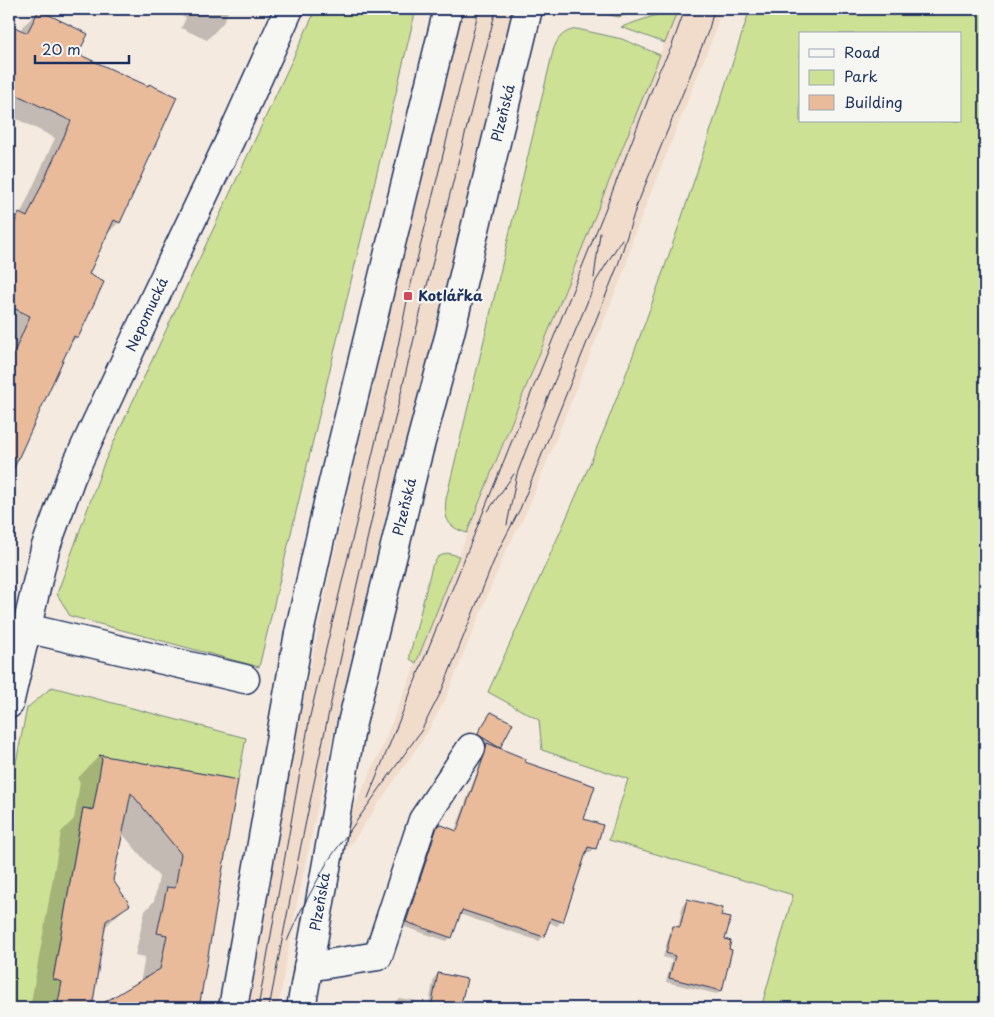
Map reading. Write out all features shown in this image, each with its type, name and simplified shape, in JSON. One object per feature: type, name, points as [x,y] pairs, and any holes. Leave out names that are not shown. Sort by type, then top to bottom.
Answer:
[{"type":"main road","name":"Nepomucká","points":[[9,704],[45,549],[71,477],[231,138],[289,9]]},
{"type":"main road","points":[[233,1008],[299,632],[328,504],[448,9]]},
{"type":"main road","name":"Plzeňská","points":[[301,1008],[352,723],[414,468],[450,333],[528,9]]},
{"type":"main road","points":[[26,628],[245,679]]},
{"type":"main road","points":[[308,967],[378,956],[423,820],[471,748]]},
{"type":"shaded area","points":[[462,9],[513,9],[434,339],[398,466],[339,708],[297,903],[278,1008],[249,1008],[301,712],[339,531]]},
{"type":"shaded area","points":[[678,9],[721,9],[715,32],[633,238],[626,266],[526,513],[504,555],[445,700],[427,733],[342,857],[350,816],[395,715]]},
{"type":"green space","points":[[316,9],[416,9],[259,667],[70,616],[57,594],[104,463]]},
{"type":"green space","points":[[581,9],[640,9],[619,17]]},
{"type":"green space","points":[[678,9],[665,43],[621,27]]},
{"type":"green space","points":[[750,9],[985,9],[985,1008],[761,1008],[793,895],[609,840],[628,779],[542,750],[539,720],[488,692],[564,524],[607,423],[664,269]]},
{"type":"green space","points":[[577,29],[622,39],[660,55],[467,533],[455,528],[448,521],[446,517],[446,499],[553,51],[556,42],[561,36],[568,31]]},
{"type":"green space","points":[[447,553],[459,556],[416,663],[410,659],[410,654],[432,566],[438,557]]},
{"type":"green space","points":[[52,687],[246,738],[238,780],[103,756],[94,809],[83,808],[53,979],[63,982],[58,1008],[9,1008],[9,797],[27,708]]},
{"type":"building","points":[[39,10],[88,34],[78,54],[177,97],[120,223],[114,220],[89,274],[104,282],[78,338],[74,336],[9,479],[9,364],[30,316],[9,306],[9,235],[19,213],[27,217],[71,121],[9,91],[9,24],[27,33]]},
{"type":"building","points":[[491,712],[513,723],[500,748],[477,734]]},
{"type":"building","points":[[487,743],[526,759],[525,762],[595,786],[584,819],[603,825],[596,849],[588,847],[563,922],[551,918],[544,937],[462,910],[452,938],[406,922],[437,827],[439,824],[457,831]]},
{"type":"building","points":[[99,755],[238,780],[199,1008],[95,1008],[160,969],[167,935],[157,933],[167,887],[175,888],[181,854],[131,793],[113,880],[130,905],[106,921],[92,1008],[57,1008],[62,982],[53,979],[83,808],[93,810],[102,759]]},
{"type":"building","points":[[687,899],[723,908],[721,916],[731,918],[725,939],[731,941],[729,949],[732,950],[722,991],[669,978],[675,956],[666,953],[673,926],[680,927]]},
{"type":"building","points":[[438,973],[467,979],[460,1008],[431,1008]]},
{"type":"tram line","points":[[258,1008],[310,716],[396,356],[408,296],[479,9]]},
{"type":"tram line","points":[[269,1008],[318,764],[371,521],[496,9]]},
{"type":"tram line","points":[[368,798],[611,195],[659,71],[671,48],[685,9]]},
{"type":"tram line","points":[[635,210],[709,29],[714,9]]},
{"type":"tram line","points":[[287,941],[300,912],[328,861],[421,731],[442,690],[497,553],[520,509],[618,265],[637,204]]},
{"type":"tram line","points":[[594,278],[600,233]]},
{"type":"tram line","points":[[507,525],[517,474],[526,450],[596,281],[622,239]]},
{"type":"tram line","points":[[488,511],[514,474]]},
{"type":"place","name":"Kotlářka","points":[[408,296]]}]
